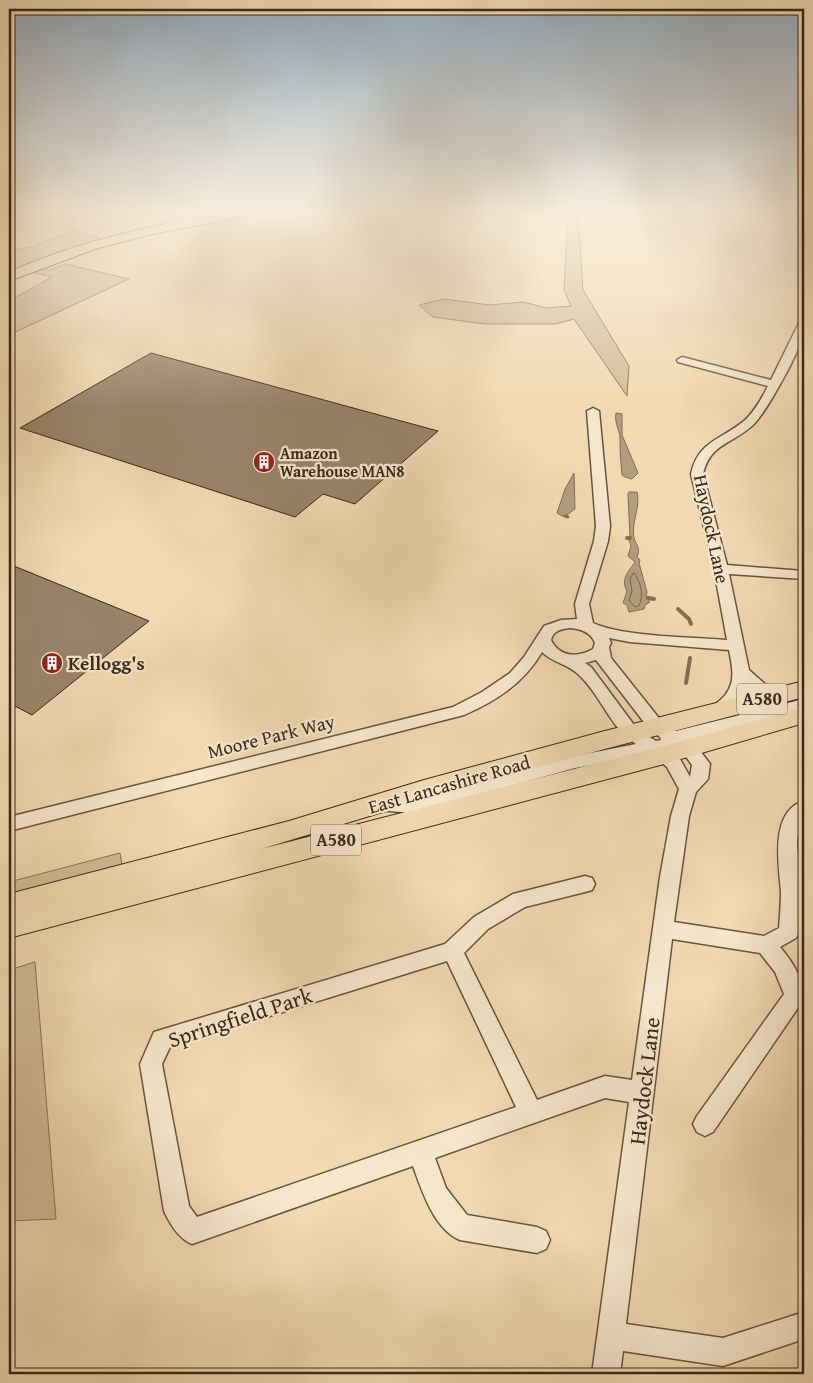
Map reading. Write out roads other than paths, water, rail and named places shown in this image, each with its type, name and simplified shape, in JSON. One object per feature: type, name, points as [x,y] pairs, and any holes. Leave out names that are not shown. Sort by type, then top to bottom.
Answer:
[{"type":"highway","name":"East Lancashire Road","points":[[9,926],[661,741],[720,709],[794,692]]},
{"type":"highway","name":"East Lancashire Road","points":[[9,906],[378,806],[424,790],[661,741],[804,715]]},
{"type":"street","name":"Haydock Lane","points":[[720,709],[734,697],[741,682],[741,671],[721,569],[697,474],[698,461],[706,451],[749,422],[762,406],[804,323]]},
{"type":"street","points":[[682,360],[773,384]]},
{"type":"street","points":[[593,411],[603,526],[599,548],[582,604],[562,624],[546,632],[543,640],[548,650],[585,671],[661,741]]},
{"type":"street","points":[[721,569],[804,575]]},
{"type":"street","points":[[582,604],[590,628],[601,638],[602,654],[608,666],[661,741],[688,789]]},
{"type":"street","points":[[562,624],[630,637],[735,646]]},
{"type":"street","points":[[530,660],[585,660],[593,657],[602,646],[630,637]]},
{"type":"street","name":"Moore Park Way","points":[[9,824],[458,711],[490,696],[506,684],[530,660],[543,640]]},
{"type":"street","points":[[741,671],[757,687],[794,692]]},
{"type":"street","points":[[661,741],[804,706]]},
{"type":"street","name":"Haydock Lane","points":[[606,1374],[663,929],[680,816],[688,789],[699,779],[701,764],[661,741]]},
{"type":"street","points":[[663,929],[766,945],[789,932],[791,905],[786,850],[788,830],[804,808]]},
{"type":"street","name":"Springfield Park","points":[[585,884],[520,900],[481,923],[452,951],[162,1039],[151,1064],[177,1211],[192,1231],[605,1087],[643,1093]]},
{"type":"street","points":[[706,1124],[795,996],[784,967],[766,945]]},
{"type":"street","points":[[452,951],[531,1113]]},
{"type":"street","points":[[420,1151],[436,1196],[460,1227],[537,1240]]},
{"type":"street","points":[[611,1336],[723,1352],[803,1329]]},
{"type":"water","points":[[616,413],[622,414],[622,435],[638,473],[632,479],[622,475],[620,438]]},
{"type":"water","points":[[574,473],[575,509],[564,517],[557,513],[565,489]]},
{"type":"water","points":[[629,492],[637,492],[638,503],[633,532],[638,549],[637,557],[640,560],[639,563],[647,592],[646,596],[650,602],[645,605],[644,609],[629,612],[627,605],[623,603],[627,591],[624,583],[628,572],[635,562],[628,556],[631,546],[629,540]]},
{"type":"waterway","points":[[648,598],[654,599]]},
{"type":"waterway","points":[[678,609],[689,619],[691,624]]},
{"type":"waterway","points":[[686,683],[690,658]]},
{"type":"place","name":"Amazon Warehouse MAN8","points":[[264,462]]},
{"type":"place","name":"Kellogg's","points":[[52,663]]}]
